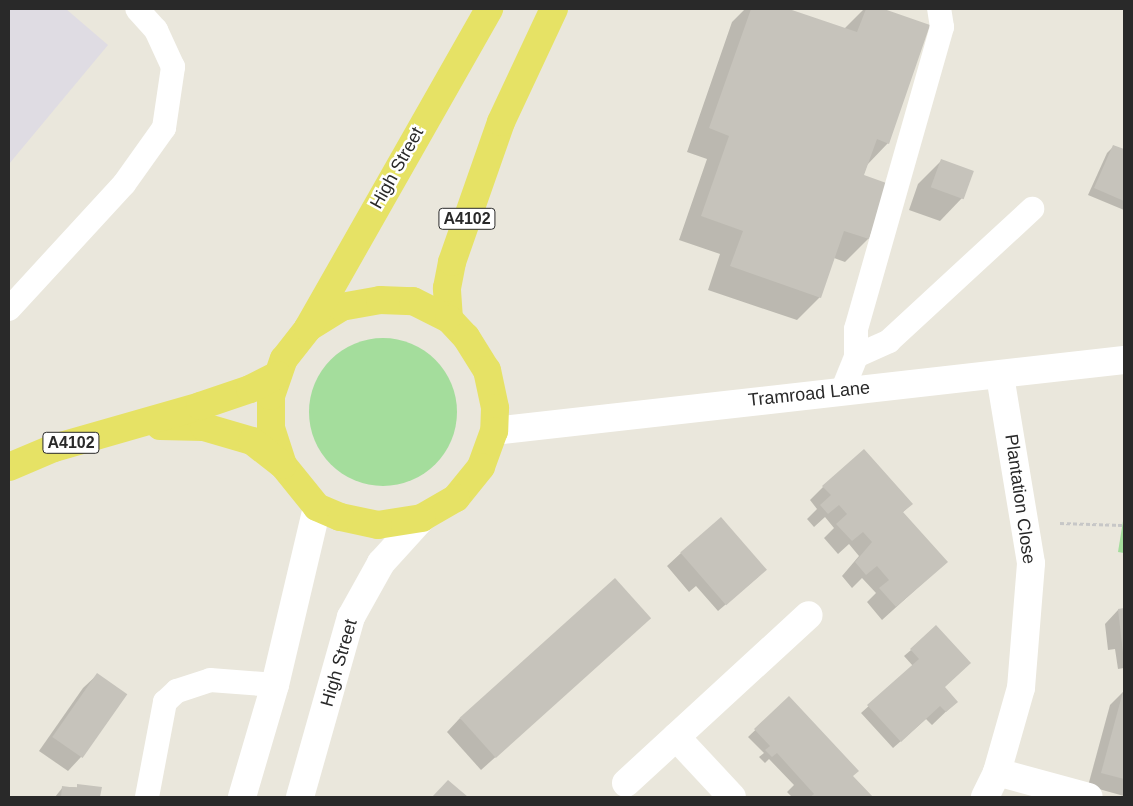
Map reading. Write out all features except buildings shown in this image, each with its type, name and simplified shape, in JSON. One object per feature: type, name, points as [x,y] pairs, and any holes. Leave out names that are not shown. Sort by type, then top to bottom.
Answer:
[{"type":"main road","name":"High Street","points":[[308,328],[341,307],[380,300],[413,301],[449,319],[466,337],[487,370],[495,408],[494,431],[481,467],[456,498],[422,518],[378,525],[340,517],[317,507],[283,465],[271,428],[271,396],[284,359],[308,328],[489,9]]},
{"type":"main road","name":"A4102","points":[[449,319],[448,288],[452,262],[501,122],[554,9]]},
{"type":"main road","name":"A4102","points":[[9,466],[54,448],[233,395],[278,375]]},
{"type":"main road","name":"A4102","points":[[134,425],[204,427],[252,441],[283,465]]},
{"type":"street","name":"Tramroad Lane","points":[[494,431],[843,389],[1000,375],[1124,360]]},
{"type":"street","name":"Plantation Close","points":[[985,797],[997,772],[1021,688],[1031,563],[1000,375]]},
{"type":"street","points":[[242,797],[275,685],[317,507]]},
{"type":"street","name":"High Street","points":[[300,797],[351,616],[381,563],[422,518]]},
{"type":"street","points":[[626,783],[809,614]]},
{"type":"street","points":[[676,737],[732,797]]},
{"type":"street","points":[[997,772],[1089,797]]},
{"type":"lane","points":[[9,309],[124,184],[164,128],[173,67],[156,30],[136,9]]},
{"type":"lane","points":[[843,389],[856,356],[856,329],[942,27],[939,9]]},
{"type":"lane","points":[[856,356],[889,341],[1032,208]]},
{"type":"lane","points":[[147,797],[165,702],[177,691],[196,682],[210,680],[275,685]]},
{"type":"path","points":[[1024,522],[1122,525]]},
{"type":"shaded area","points":[[9,9],[66,9],[108,45],[9,164]]},
{"type":"green space","points":[[383,338],[411,344],[435,360],[451,384],[457,412],[451,440],[435,464],[411,480],[383,486],[355,480],[331,464],[315,440],[309,412],[315,384],[331,360],[355,344]]},
{"type":"green space","points":[[1124,515],[1124,553],[1118,552]]}]
